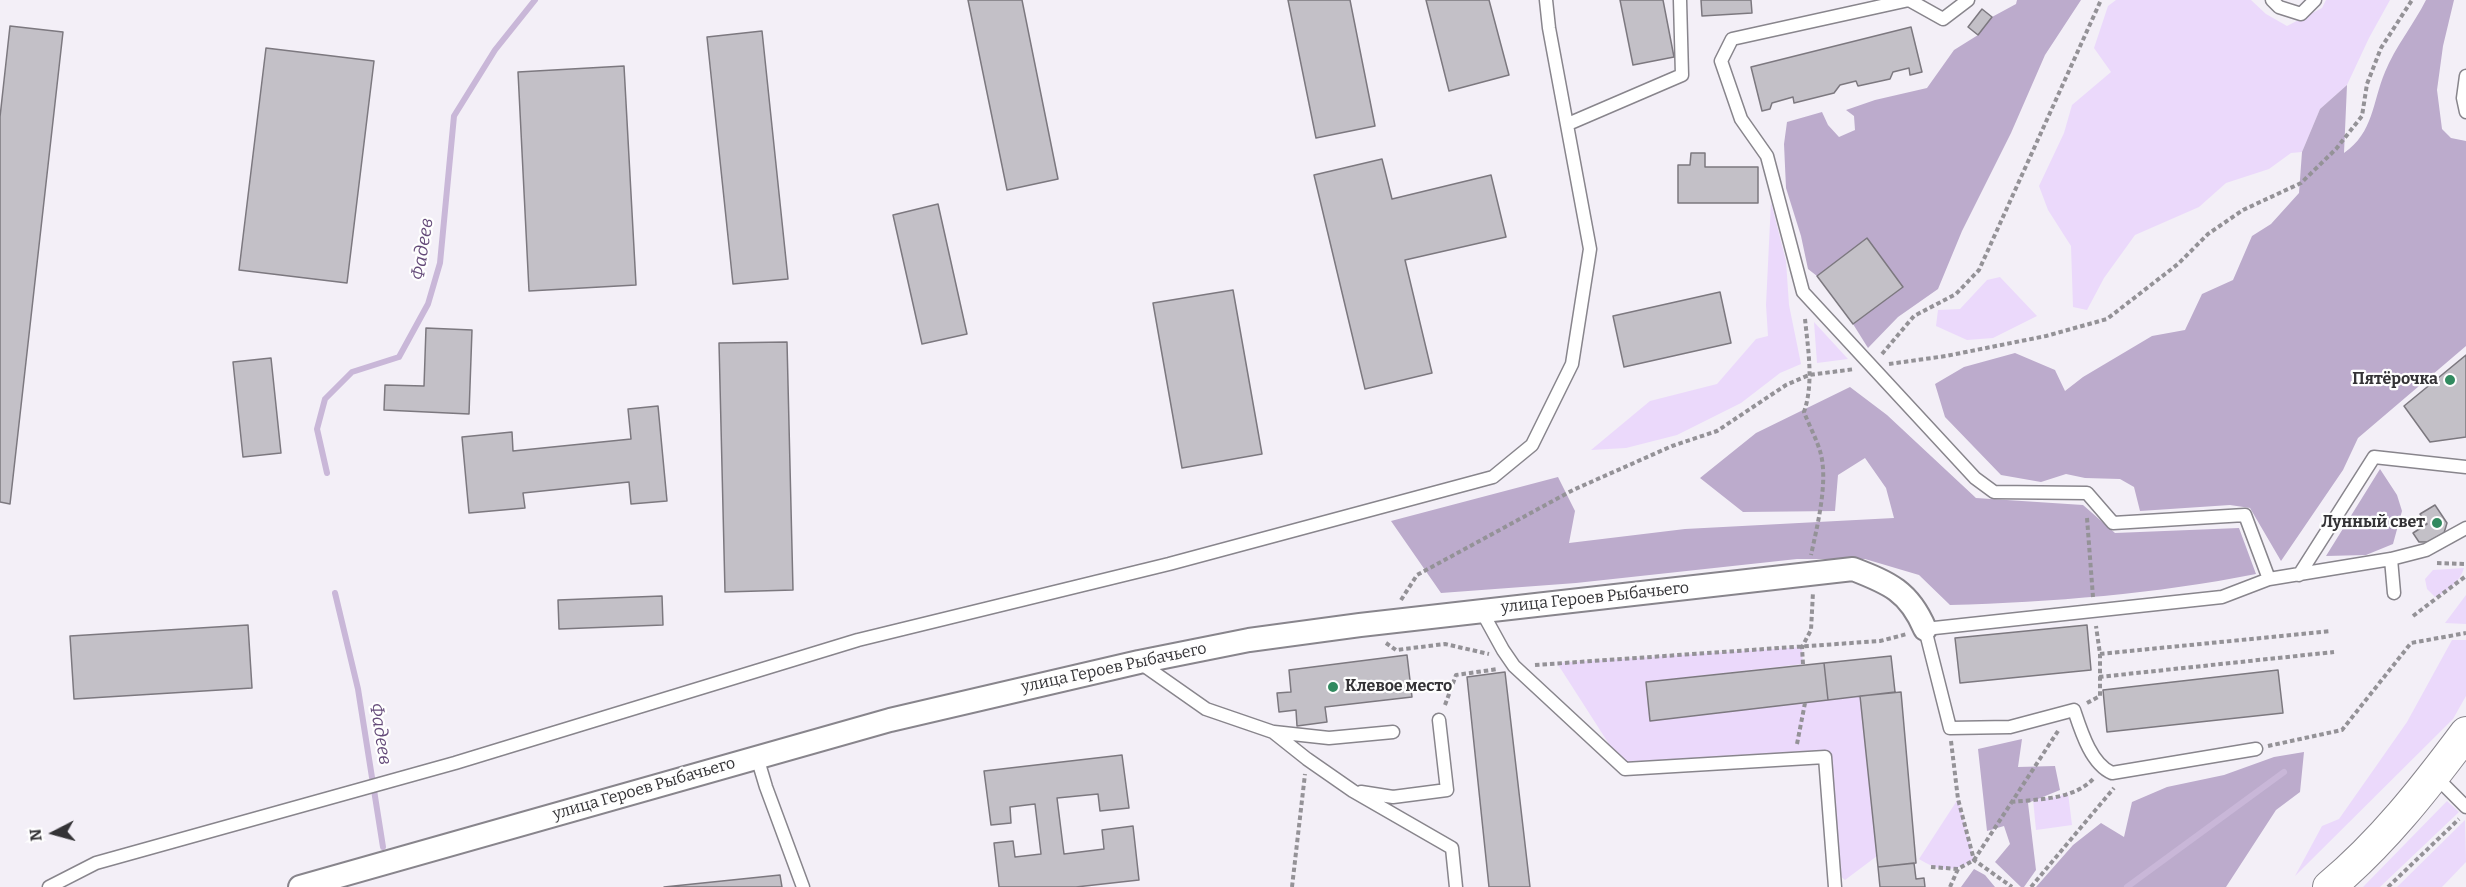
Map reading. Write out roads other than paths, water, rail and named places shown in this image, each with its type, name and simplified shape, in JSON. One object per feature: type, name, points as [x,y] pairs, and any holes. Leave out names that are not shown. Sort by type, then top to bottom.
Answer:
[{"type":"main road","points":[[2329,887],[2352,868],[2375,844],[2435,775],[2466,733]]},
{"type":"street","name":"улица Героев Рыбачьего","points":[[300,887],[890,720],[1138,662],[1249,640],[1810,567],[1852,569],[1889,583],[1917,611],[1925,629]]},
{"type":"lane","points":[[49,887],[96,863],[385,783],[858,640],[1169,564],[1493,477],[1532,445],[1572,364],[1590,249],[1546,0]]},
{"type":"lane","points":[[1568,124],[1682,75],[1680,0]]},
{"type":"lane","points":[[1968,0],[1943,19],[1909,0],[1732,39],[1721,61],[1741,119],[1767,156],[1803,292],[1975,478],[1994,492],[2087,493],[2113,523],[2245,516],[2269,579]]},
{"type":"lane","points":[[2272,0],[2279,7],[2301,14],[2315,0]]},
{"type":"lane","points":[[2466,76],[2463,98],[2466,112]]},
{"type":"lane","points":[[2299,575],[2374,457],[2466,467]]},
{"type":"lane","points":[[2256,749],[2112,773],[2102,769],[2083,734],[2074,710],[2010,727],[1950,728],[1925,629],[2222,597],[2269,579],[2391,559],[2426,550],[2466,528]]},
{"type":"lane","points":[[2391,559],[2394,593]]},
{"type":"lane","points":[[1481,610],[1514,666],[1625,769],[1825,757],[1835,887]]},
{"type":"lane","points":[[1138,662],[1206,709],[1273,732],[1329,738],[1393,732]]},
{"type":"lane","points":[[1353,790],[1393,797],[1447,790],[1439,720]]},
{"type":"lane","points":[[1273,732],[1307,759],[1353,790],[1452,848],[1456,887]]},
{"type":"lane","points":[[757,757],[803,887]]},
{"type":"lane","points":[[2435,775],[2466,807]]},
{"type":"waterway","name":"Фадеев","points":[[327,473],[317,429],[325,399],[352,372],[399,357],[428,304],[440,263],[454,116],[495,50],[535,0]]},
{"type":"waterway","name":"Фадеев","points":[[335,593],[358,689],[383,847]]},
{"type":"waterway","points":[[2127,887],[2284,772]]},
{"type":"place","name":"Пятёрочка","points":[[2450,380]]},
{"type":"place","name":"Лунный свет","points":[[2437,523]]},
{"type":"place","name":"Клевое место","points":[[1333,687]]}]
